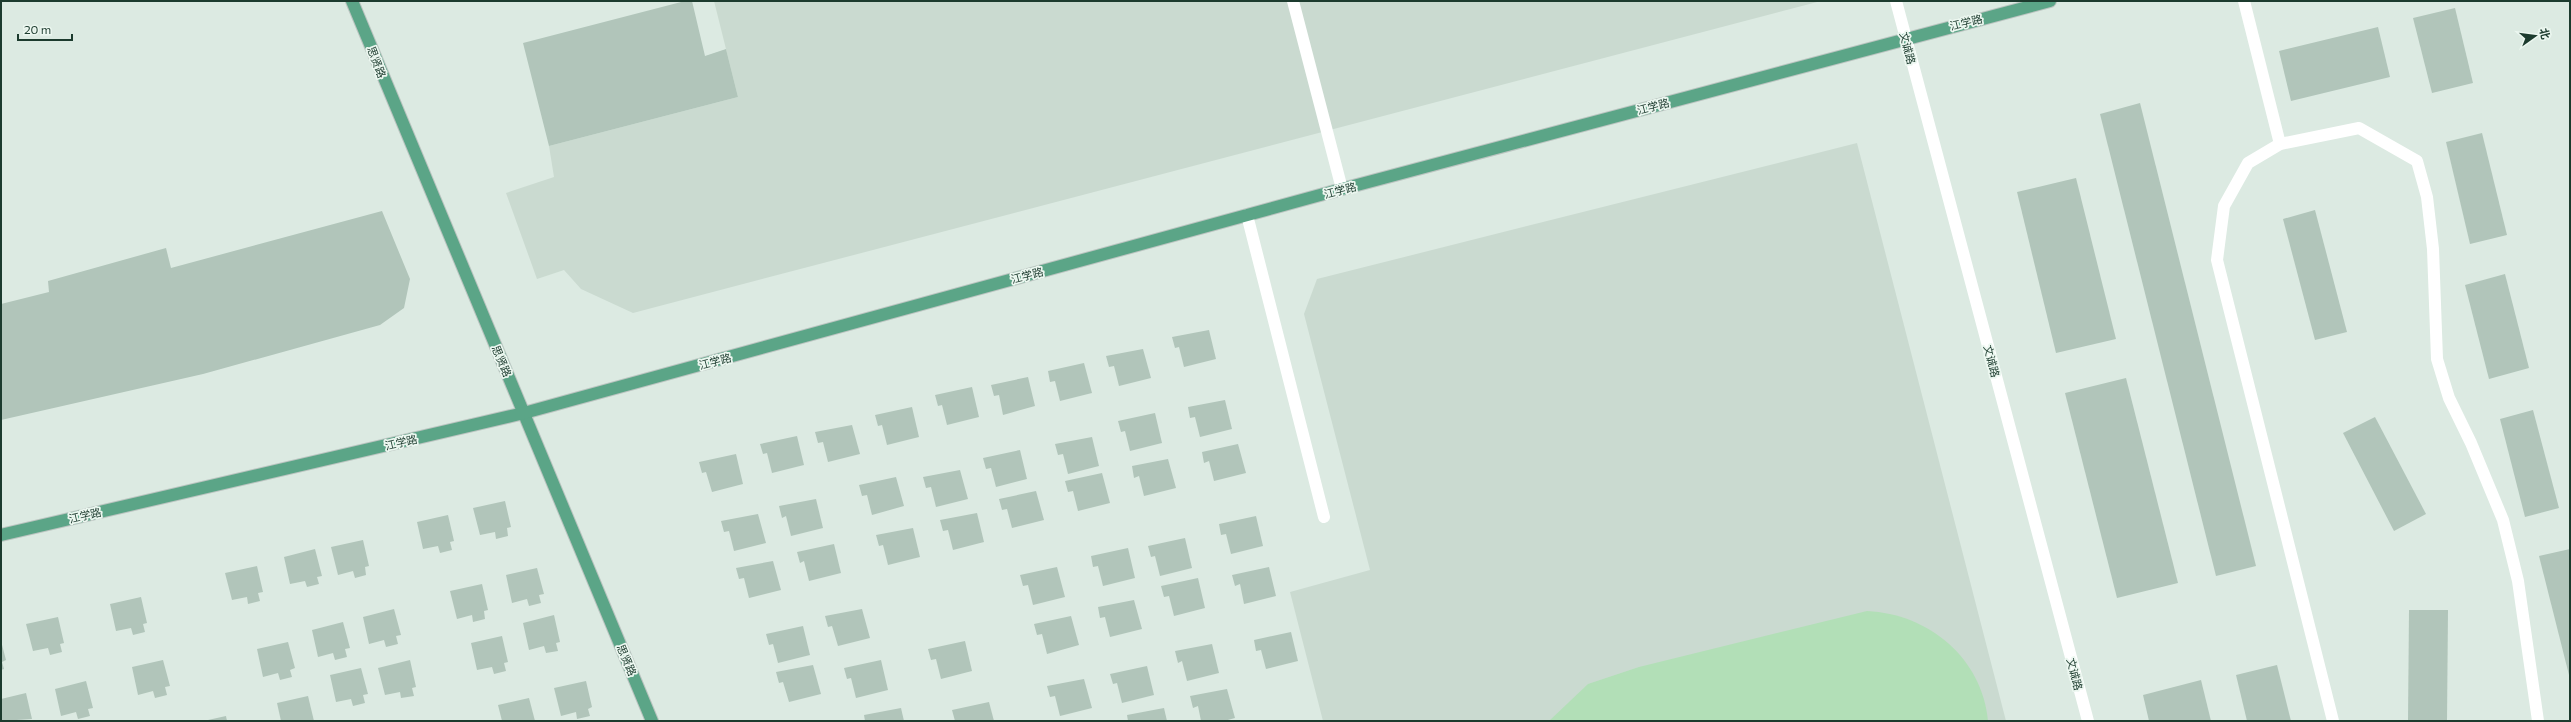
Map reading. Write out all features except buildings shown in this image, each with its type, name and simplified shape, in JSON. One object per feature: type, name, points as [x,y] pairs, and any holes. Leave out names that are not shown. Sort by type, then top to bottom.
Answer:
[{"type":"main road","name":"思贤路","points":[[352,1],[652,721]]},
{"type":"main road","name":"江学路","points":[[1,535],[524,413],[1342,189],[2050,1]]},
{"type":"street","points":[[1293,1],[1342,189]]},
{"type":"street","name":"文诚路","points":[[1896,1],[2088,721]]},
{"type":"street","points":[[2244,1],[2280,144]]},
{"type":"street","points":[[2332,721],[2218,260],[2224,206],[2248,163],[2280,144],[2359,128],[2416,161],[2427,197],[2432,249],[2437,358],[2449,398],[2471,443],[2503,520],[2518,581],[2538,721]]},
{"type":"street","points":[[1247,215],[1324,517]]},
{"type":"shaded area","points":[[714,1],[1821,1],[633,313],[581,289],[564,270],[537,279],[506,193],[554,177],[549,146],[738,97]]},
{"type":"shaded area","points":[[1857,143],[2006,721],[1323,721],[1290,592],[1370,570],[1304,314],[1317,279]]},
{"type":"green space","points":[[1867,611],[1890,614],[1911,621],[1931,631],[1948,644],[1963,659],[1975,678],[1984,698],[1988,721],[1549,721],[1588,684],[1639,667]]}]
